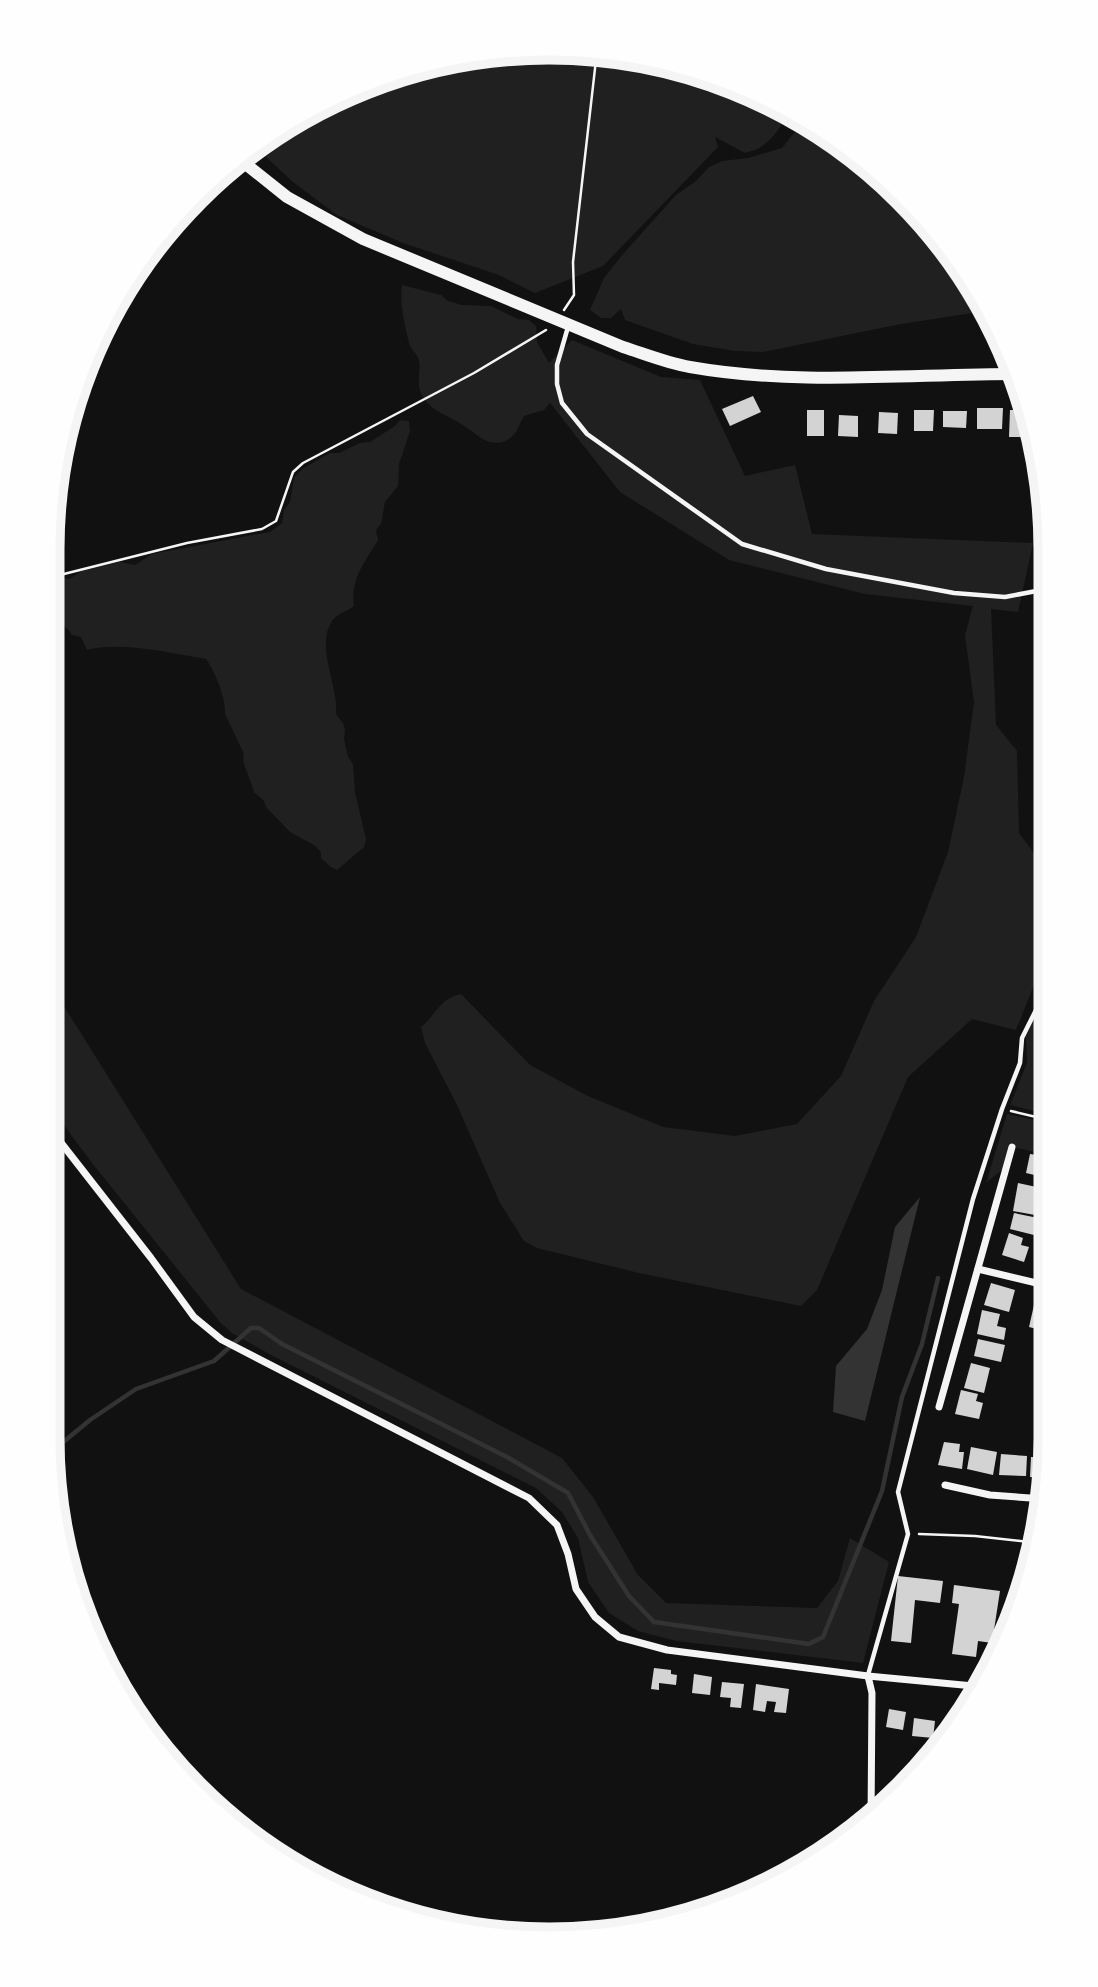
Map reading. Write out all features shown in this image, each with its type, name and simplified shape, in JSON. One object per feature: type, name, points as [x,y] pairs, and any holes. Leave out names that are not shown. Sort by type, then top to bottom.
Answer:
[{"type":"main road","points":[[246,165],[287,197],[363,239],[623,347],[677,364],[705,369],[824,377],[1006,374]]},
{"type":"street","points":[[60,1141],[194,1317],[222,1340],[529,1499],[557,1525],[568,1554],[576,1589],[595,1616],[620,1637],[667,1650],[868,1676],[971,1686]]},
{"type":"street","points":[[939,1407],[1012,1147]]},
{"type":"street","points":[[978,1269],[1038,1283]]},
{"type":"street","points":[[944,1485],[990,1495],[1034,1498]]},
{"type":"street","points":[[868,1676],[872,1693],[871,1807]]},
{"type":"lane","points":[[564,321],[557,384],[562,402],[587,434],[742,544],[826,569],[954,593],[1005,597],[1038,591]]},
{"type":"lane","points":[[868,1676],[908,1534],[898,1492],[973,1199],[1020,1063],[1022,1038],[1038,1006]]},
{"type":"path","points":[[60,575],[187,543],[262,529],[276,521],[293,472],[303,463],[474,373],[564,321],[574,295],[573,261],[596,62]]},
{"type":"path","points":[[1002,1109],[1038,1117]]},
{"type":"path","points":[[908,1534],[975,1536],[1027,1542]]},
{"type":"shaded area","points":[[581,61],[644,69],[706,85],[784,120],[765,144],[745,153],[715,137],[718,147],[603,266],[535,293],[499,275],[403,243],[337,215],[293,182],[262,153],[304,125],[392,85],[422,76],[485,64]]},
{"type":"shaded area","points":[[798,128],[872,181],[917,226],[956,277],[977,312],[901,324],[763,352],[735,351],[693,344],[625,320],[621,309],[611,318],[601,318],[590,310],[604,278],[623,254],[676,195],[696,181],[709,167],[722,161],[748,158],[782,148]]},
{"type":"shaded area","points":[[402,285],[441,295],[448,301],[462,305],[491,306],[518,319],[529,320],[536,326],[537,342],[549,363],[572,340],[661,377],[700,380],[745,476],[795,465],[812,534],[1033,543],[1018,612],[991,609],[996,725],[1017,751],[1019,833],[1036,856],[1038,868],[1038,975],[1016,1030],[972,1019],[908,1077],[817,1290],[801,1306],[639,1273],[537,1248],[524,1241],[500,1203],[457,1105],[425,1043],[421,1027],[443,1003],[461,994],[530,1065],[588,1096],[663,1127],[735,1136],[797,1124],[841,1076],[874,1001],[916,937],[948,852],[964,777],[974,702],[965,635],[973,606],[865,594],[729,560],[620,492],[550,403],[544,410],[524,416],[515,434],[509,439],[493,443],[482,439],[424,399],[419,385],[419,361],[409,343],[401,299]]},
{"type":"shaded area","points":[[400,420],[409,421],[410,431],[399,464],[398,486],[385,502],[381,524],[376,530],[378,540],[356,579],[354,606],[334,618],[327,632],[327,655],[336,714],[345,730],[344,739],[348,757],[353,764],[355,792],[366,839],[364,847],[337,870],[321,858],[321,852],[314,845],[290,832],[254,792],[243,761],[244,754],[225,714],[219,685],[206,659],[130,647],[87,650],[81,637],[72,635],[60,622],[60,579],[69,579],[82,571],[120,562],[135,565],[152,554],[270,532],[282,523],[284,510],[290,502],[294,478],[302,469],[330,453],[339,453],[360,443],[370,442]]},
{"type":"shaded area","points":[[60,1000],[241,1289],[562,1458],[593,1497],[638,1575],[666,1603],[817,1608],[838,1581],[850,1538],[889,1562],[863,1663],[676,1641],[638,1631],[609,1613],[588,1582],[578,1538],[562,1512],[536,1488],[232,1333],[220,1322],[60,1120]]},
{"type":"shaded area","points":[[1038,1013],[1038,1112],[1010,1105],[1027,1063],[1026,1036]]},
{"type":"shaded area","points":[[1007,1114],[1038,1121],[1038,1153],[1012,1147],[1004,1168],[986,1183]]},
{"type":"shaded area","points":[[920,1197],[865,1421],[833,1412],[836,1366],[867,1329],[882,1290],[895,1227]]},
{"type":"building","points":[[753,396],[761,412],[730,426],[722,409]]},
{"type":"building","points":[[977,408],[1003,408],[1002,429],[977,429]]},
{"type":"building","points":[[807,410],[824,410],[824,436],[807,436]]},
{"type":"building","points":[[914,410],[934,410],[933,431],[914,431]]},
{"type":"building","points":[[1010,410],[1018,410],[1023,437],[1009,437]]},
{"type":"building","points":[[943,411],[967,411],[966,428],[943,427]]},
{"type":"building","points":[[879,412],[898,413],[897,434],[878,433]]},
{"type":"building","points":[[839,415],[858,416],[858,437],[838,436]]},
{"type":"building","points":[[1030,1154],[1038,1155],[1038,1176],[1026,1173]]},
{"type":"building","points":[[1018,1183],[1038,1187],[1035,1215],[1013,1211]]},
{"type":"building","points":[[1014,1213],[1038,1218],[1034,1235],[1010,1229]]},
{"type":"building","points":[[1009,1233],[1023,1238],[1021,1245],[1029,1247],[1024,1262],[1002,1255]]},
{"type":"building","points":[[991,1283],[1015,1290],[1009,1312],[984,1305]]},
{"type":"building","points":[[1034,1305],[1038,1306],[1038,1329],[1029,1327]]},
{"type":"building","points":[[982,1310],[1000,1314],[997,1326],[1006,1328],[1004,1340],[977,1334]]},
{"type":"building","points":[[978,1339],[1005,1345],[1001,1362],[974,1356]]},
{"type":"building","points":[[971,1363],[990,1368],[984,1393],[964,1388]]},
{"type":"building","points":[[961,1390],[978,1394],[976,1401],[983,1403],[979,1419],[955,1414]]},
{"type":"building","points":[[944,1442],[960,1444],[959,1452],[964,1452],[962,1469],[938,1465]]},
{"type":"building","points":[[971,1447],[997,1452],[993,1475],[967,1469]]},
{"type":"building","points":[[1001,1454],[1027,1456],[1026,1476],[999,1475]]},
{"type":"building","points":[[1031,1457],[1037,1457],[1036,1477],[1030,1477]]},
{"type":"building","points":[[898,1576],[943,1581],[940,1603],[915,1600],[911,1643],[891,1641]]},
{"type":"building","points":[[954,1585],[1000,1591],[992,1643],[978,1641],[976,1657],[952,1654],[959,1604],[952,1603]]},
{"type":"building","points":[[654,1668],[671,1670],[671,1674],[677,1675],[676,1685],[659,1683],[659,1690],[651,1689]]},
{"type":"building","points":[[694,1674],[712,1677],[710,1695],[692,1693]]},
{"type":"building","points":[[722,1682],[744,1684],[741,1708],[730,1707],[731,1698],[720,1697]]},
{"type":"building","points":[[756,1684],[789,1689],[786,1713],[774,1712],[776,1702],[767,1701],[765,1712],[753,1710]]},
{"type":"building","points":[[889,1709],[906,1712],[903,1730],[886,1727]]},
{"type":"building","points":[[914,1718],[935,1721],[933,1738],[912,1736]]},
{"type":"waterway","points":[[60,1445],[90,1420],[136,1389],[214,1361],[251,1328],[259,1328],[282,1344],[507,1457],[568,1493],[590,1535],[629,1596],[654,1622],[809,1644],[823,1637],[882,1491],[902,1397],[922,1344],[938,1278]]}]
